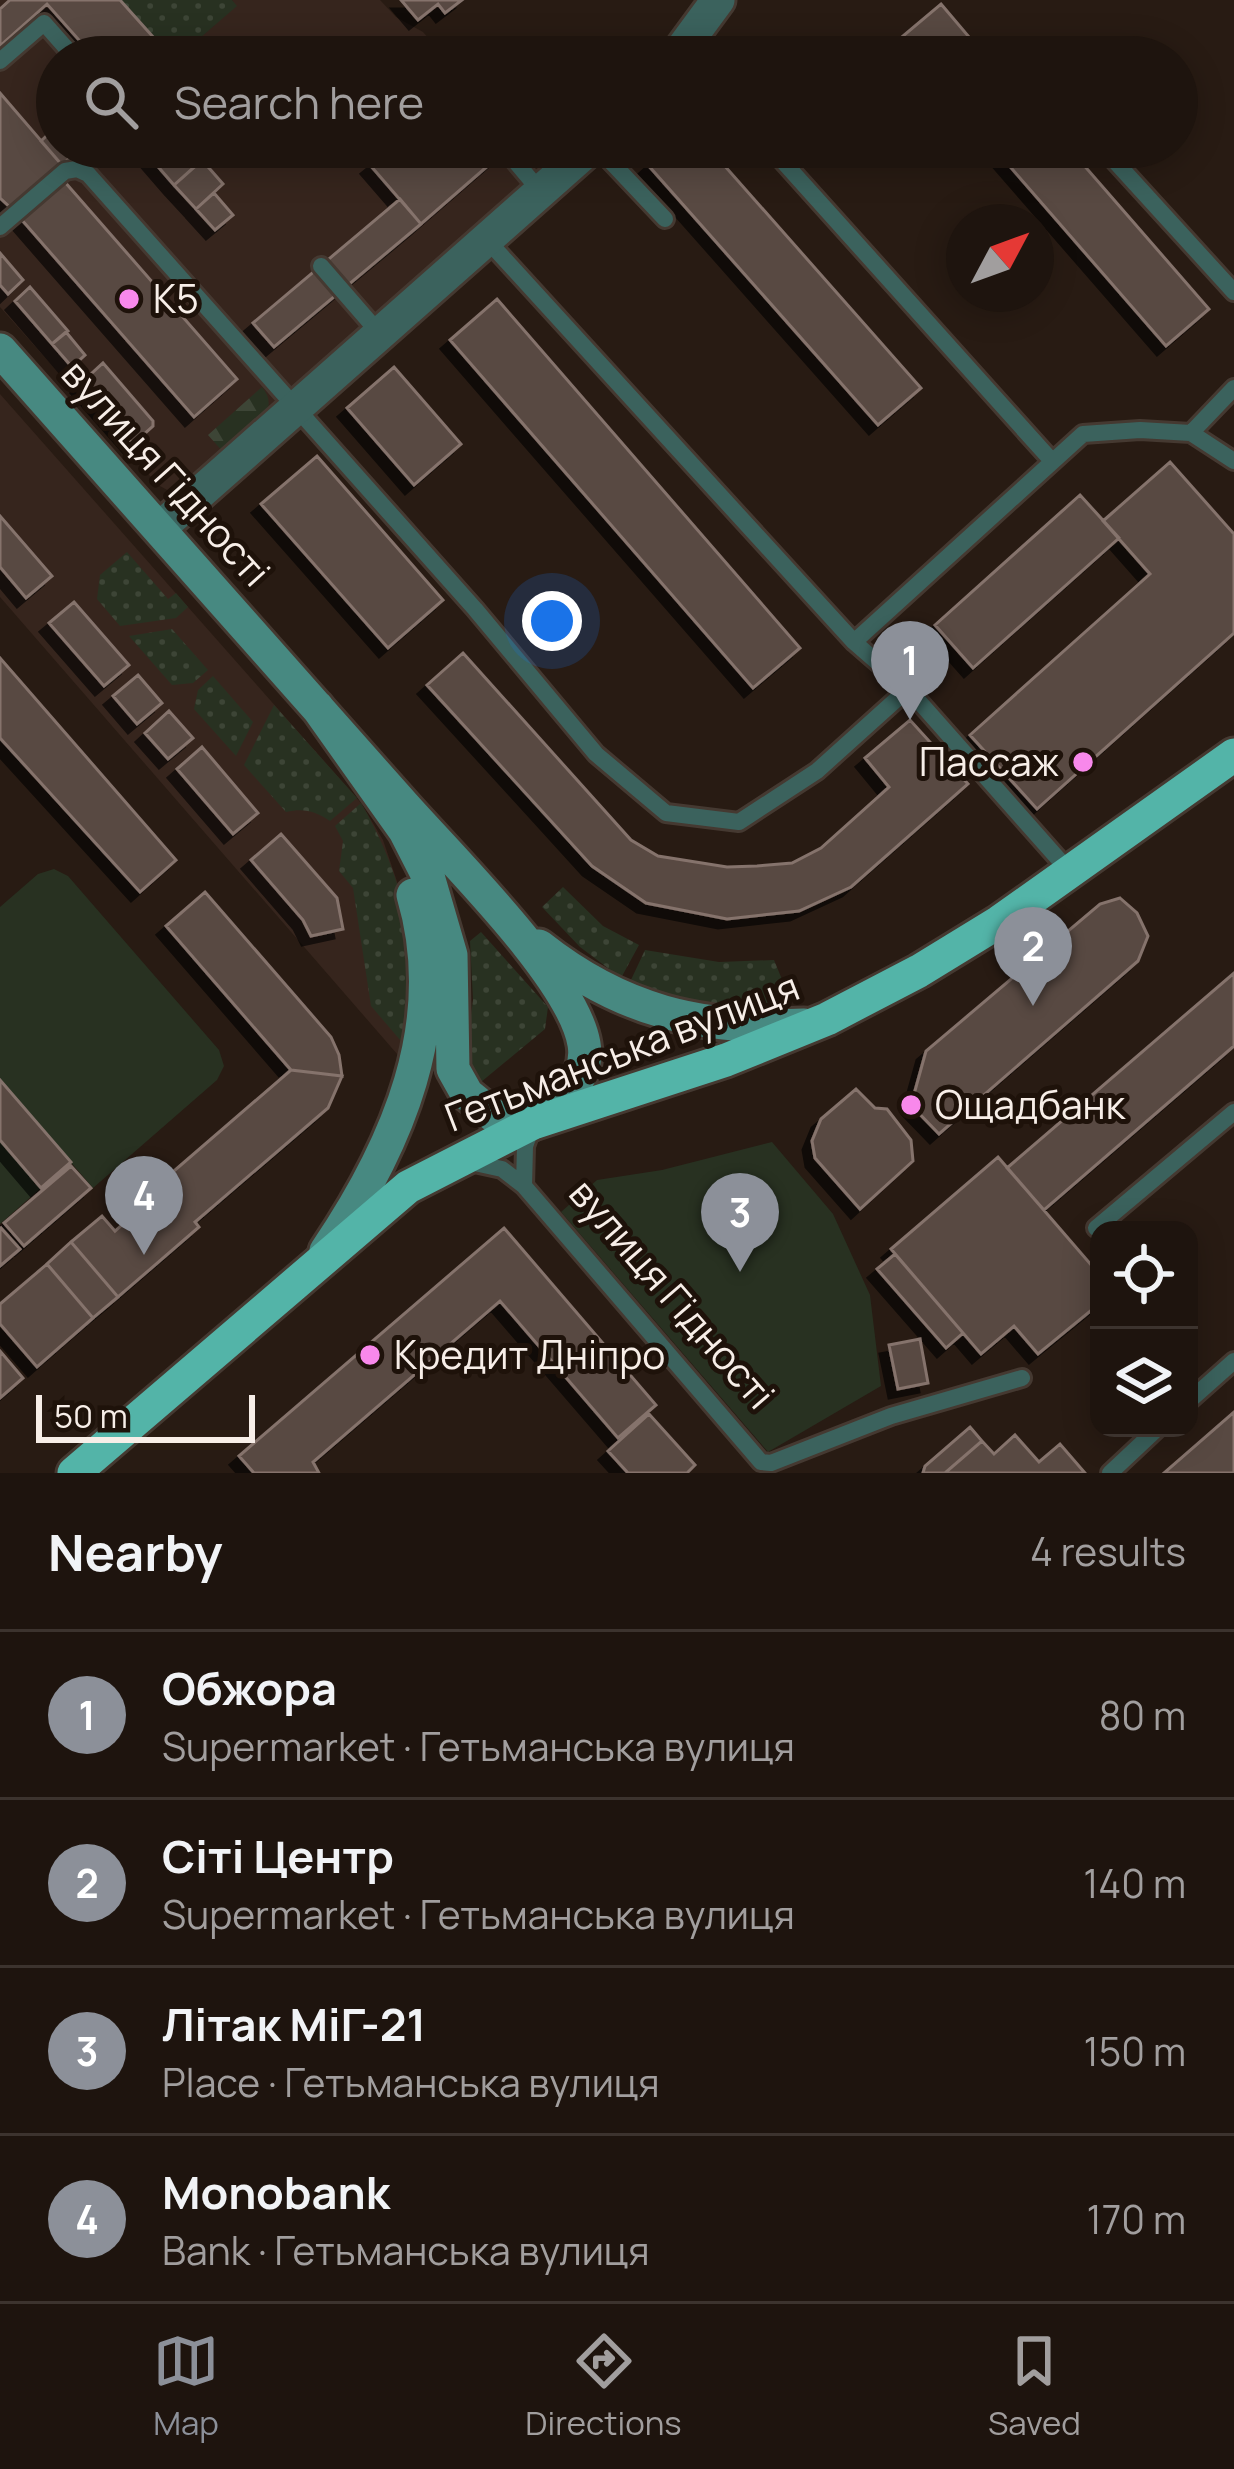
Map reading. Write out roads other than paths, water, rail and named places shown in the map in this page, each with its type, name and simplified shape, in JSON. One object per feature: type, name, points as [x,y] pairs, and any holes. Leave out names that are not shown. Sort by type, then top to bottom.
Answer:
[{"type":"highway","name":"Гетьманська вулиця","points":[[74,1473],[408,1187],[533,1123],[726,1060],[812,1025],[919,971],[999,922],[1234,755]]},
{"type":"main road","name":"вулиця Гідності","points":[[0,350],[160,528],[497,912],[550,973],[574,1010],[585,1049],[578,1078],[560,1106],[533,1123],[494,1116],[467,1094],[453,1069],[451,955],[428,876],[405,831],[317,707]]},
{"type":"main road","name":"вулиця Гідності","points":[[316,1266],[360,1201],[402,1113],[419,1044],[425,976],[422,923],[403,860],[375,800],[317,707]]},
{"type":"main road","name":"вулиця Гідності","points":[[497,912],[558,960],[620,998],[687,1020],[754,1028],[812,1025]]},
{"type":"street","points":[[695,36],[718,0]]},
{"type":"street","points":[[160,528],[569,168]]},
{"type":"lane","points":[[0,61],[44,23],[55,36]]},
{"type":"lane","points":[[521,168],[541,192]]},
{"type":"lane","points":[[615,168],[665,219]]},
{"type":"lane","points":[[789,168],[1052,460]]},
{"type":"lane","points":[[1121,168],[1234,292]]},
{"type":"lane","points":[[0,227],[65,171],[88,174],[475,609],[596,754],[666,813],[739,821],[817,771],[908,689]]},
{"type":"lane","points":[[487,240],[854,642],[908,689],[1069,871]]},
{"type":"lane","points":[[321,266],[380,334]]},
{"type":"lane","points":[[1191,434],[1234,388]]},
{"type":"lane","points":[[854,642],[1083,434],[1140,430],[1191,434],[1234,460]]},
{"type":"lane","points":[[1104,1221],[1234,1112]]},
{"type":"lane","name":"вулиця Гідності","points":[[533,1123],[525,1146],[524,1186],[761,1462],[891,1416],[1022,1378]]},
{"type":"lane","points":[[451,1163],[479,1162],[502,1168],[524,1186]]},
{"type":"lane","points":[[1198,1393],[1234,1361]]},
{"type":"lane","points":[[1110,1473],[1148,1437]]},
{"type":"place","name":"К5","points":[[129,299]]},
{"type":"place","name":"Обжора","points":[[910,720]]},
{"type":"place","name":"Пассаж","points":[[1083,762]]},
{"type":"place","name":"Сіті Центр","points":[[1033,1006]]},
{"type":"place","name":"Ощадбанк","points":[[911,1105]]},
{"type":"place","name":"Monobank","points":[[144,1255]]},
{"type":"place","name":"Літак МіГ-21","points":[[740,1272]]},
{"type":"place","name":"Кредит Дніпро","points":[[370,1355]]}]
